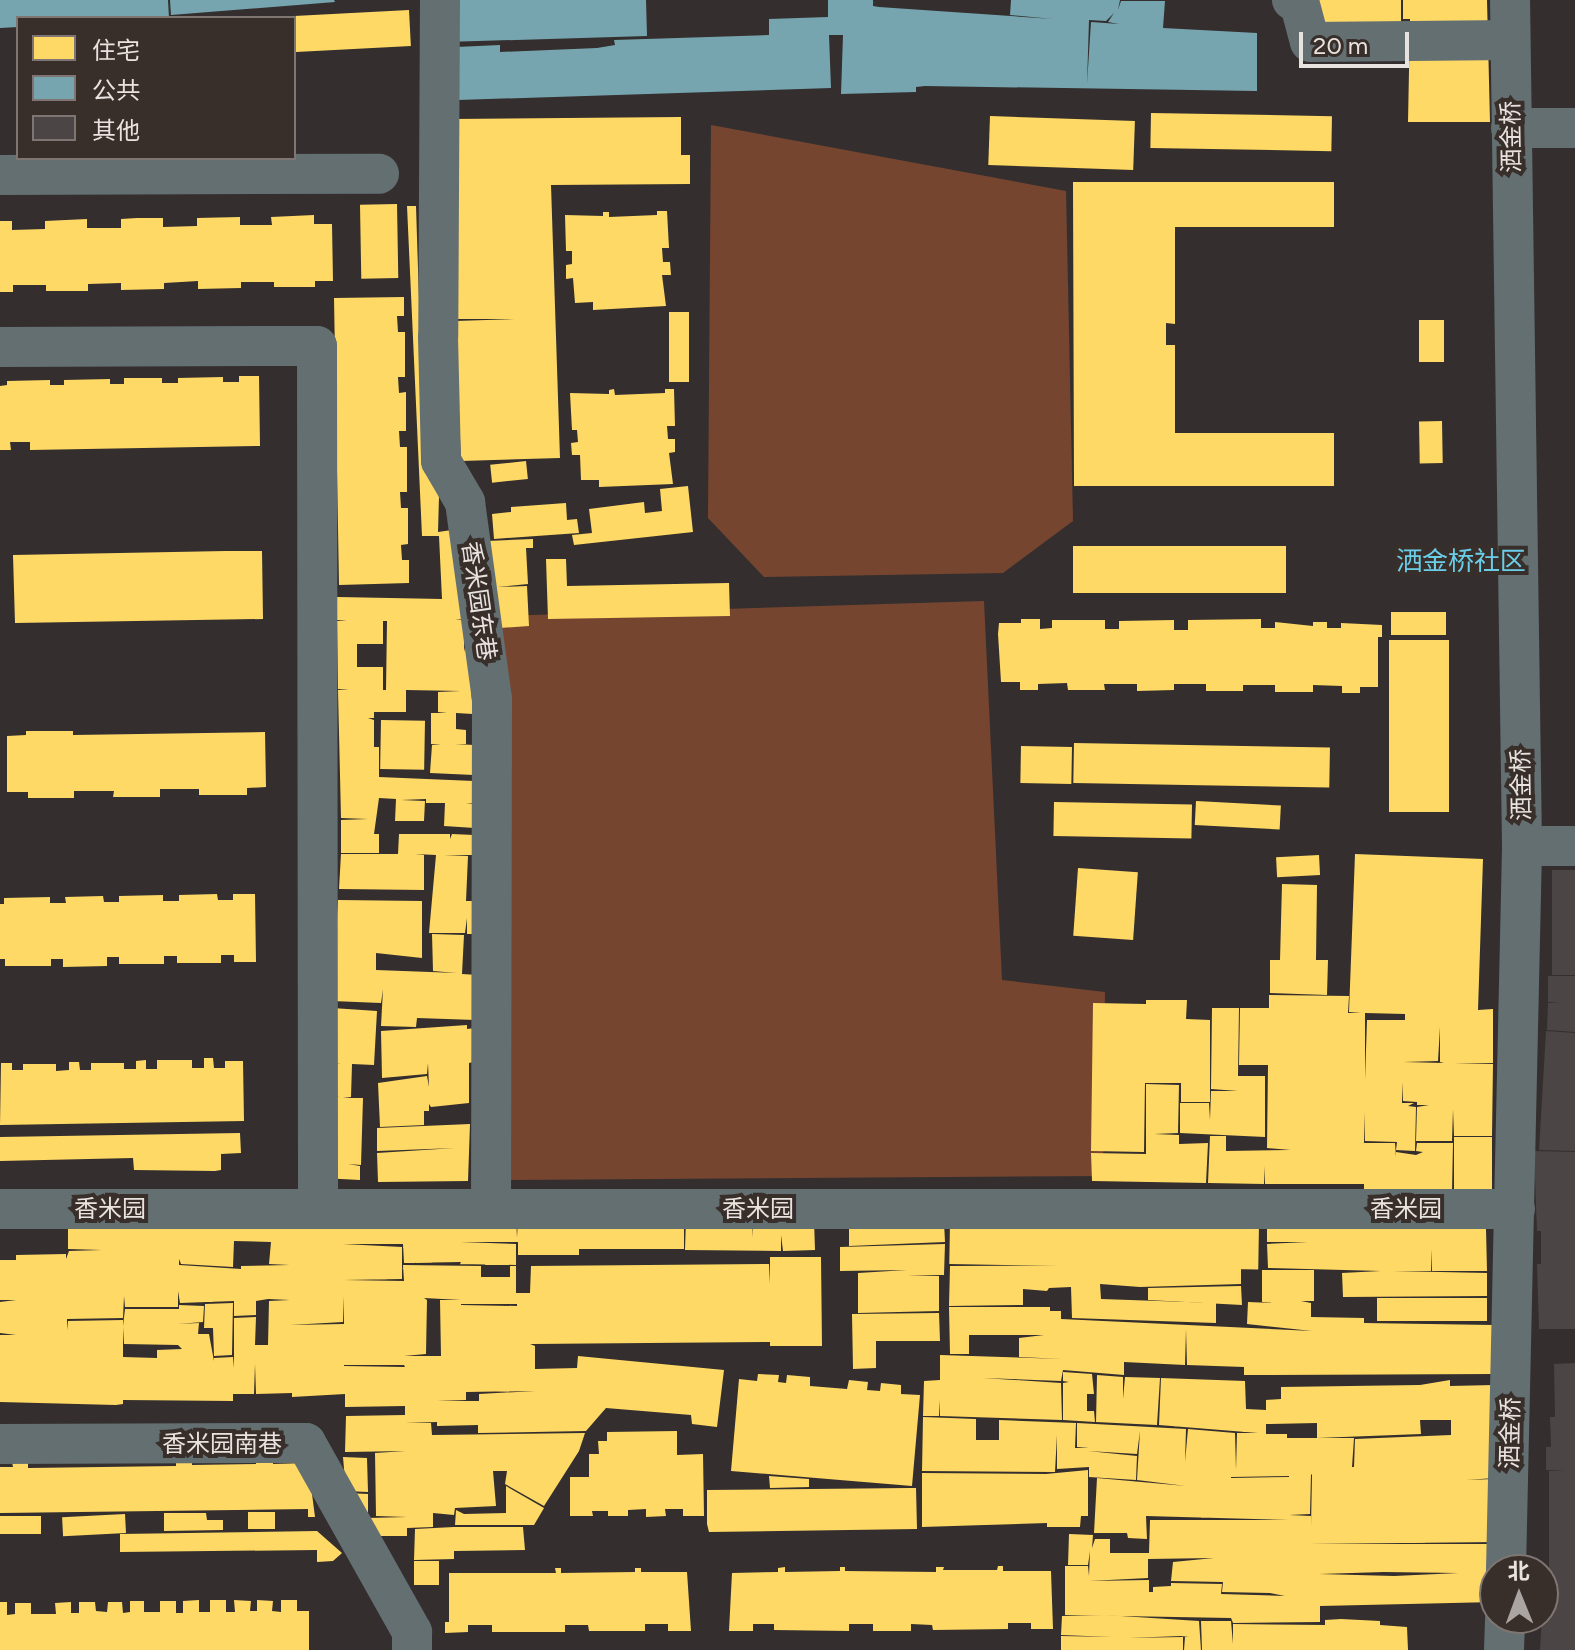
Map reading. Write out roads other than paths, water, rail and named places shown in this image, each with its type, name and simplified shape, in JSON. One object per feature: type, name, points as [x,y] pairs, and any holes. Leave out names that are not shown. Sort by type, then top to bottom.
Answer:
[{"type":"street","name":"香米园东巷","points":[[440,0],[438,337],[441,461],[465,502],[492,699],[491,1209]]},
{"type":"street","points":[[1292,0],[1299,1],[1310,42],[1510,40]]},
{"type":"street","name":"洒金桥","points":[[1506,1554],[1522,846],[1510,0]]},
{"type":"street","points":[[1511,128],[1575,128]]},
{"type":"street","points":[[0,175],[379,174]]},
{"type":"street","points":[[0,347],[317,346],[318,1209]]},
{"type":"street","points":[[1522,846],[1575,846]]},
{"type":"street","name":"香米园","points":[[0,1209],[1515,1209]]},
{"type":"street","name":"香米园南巷","points":[[0,1444],[306,1443],[412,1632],[412,1650]]},
{"type":"district","name":"洒金桥社区","points":[[1461,562]]}]
